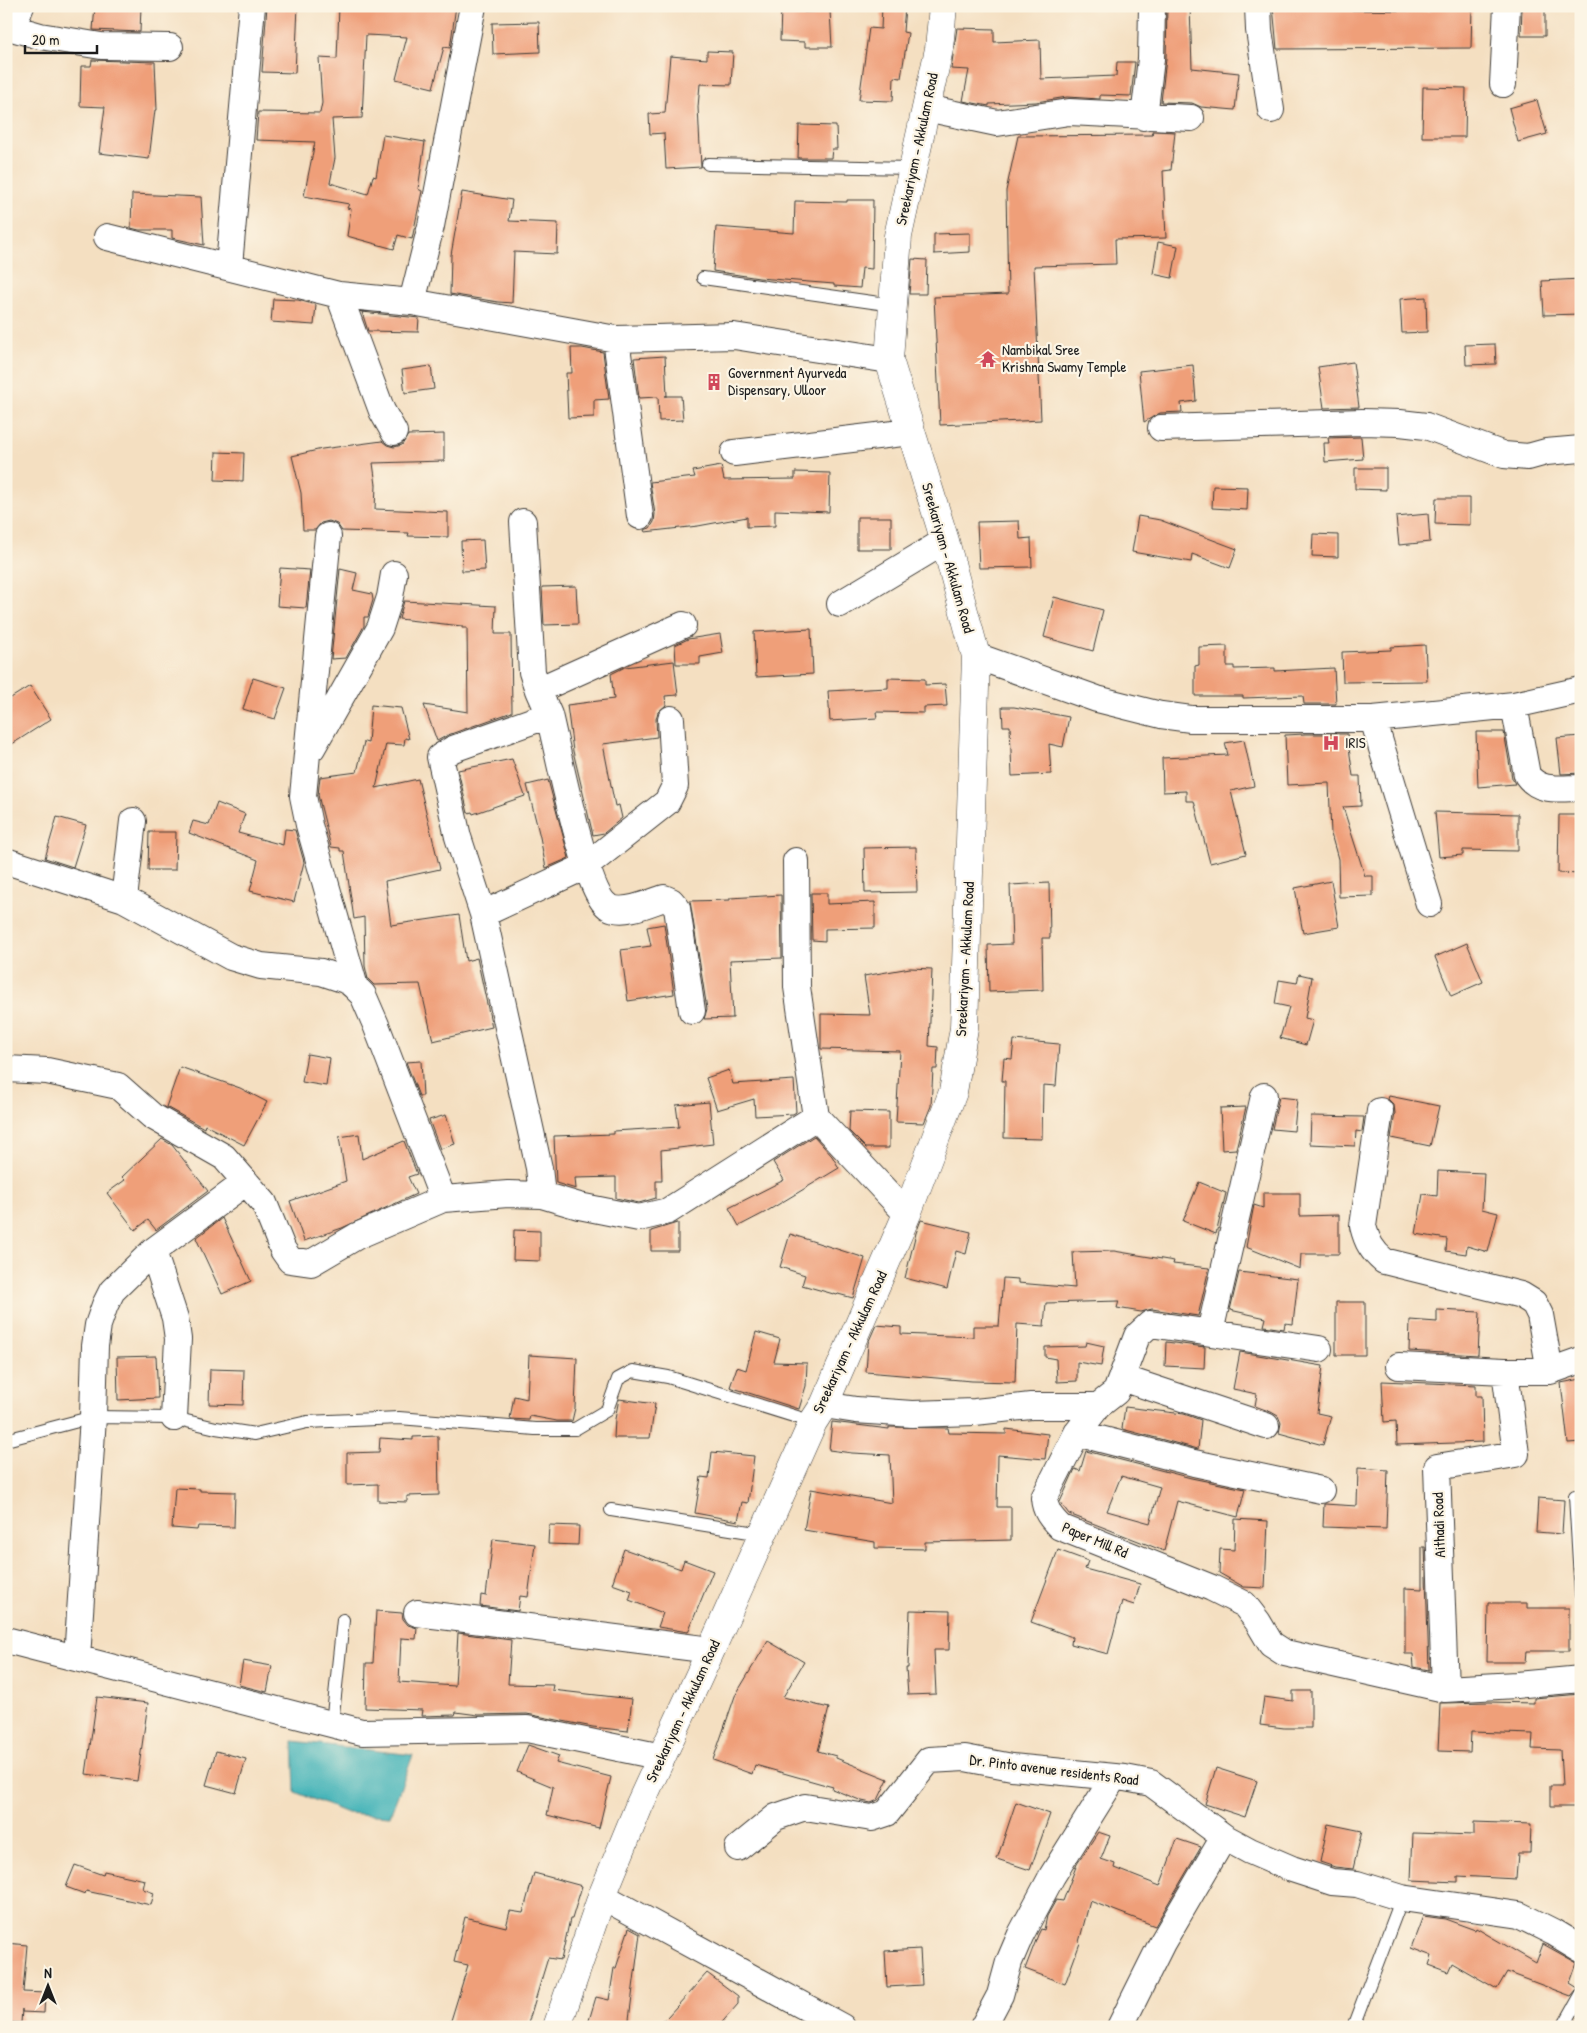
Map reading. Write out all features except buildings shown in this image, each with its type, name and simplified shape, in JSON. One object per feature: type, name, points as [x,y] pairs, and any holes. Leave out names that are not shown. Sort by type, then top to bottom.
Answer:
[{"type":"main road","name":"Sreekariyam - Akkulam Road","points":[[557,2027],[602,1896],[639,1806],[819,1413],[907,1214],[953,1092],[964,1028],[976,656],[889,360],[898,236],[939,49],[943,6]]},
{"type":"street","points":[[228,266],[252,6]]},
{"type":"street","points":[[412,302],[431,226],[473,6]]},
{"type":"street","points":[[1144,117],[1151,59],[1152,6]]},
{"type":"street","points":[[1258,6],[1259,30],[1271,110]]},
{"type":"street","points":[[1503,84],[1507,6]]},
{"type":"street","points":[[13,25],[40,36],[101,46],[170,47]]},
{"type":"street","points":[[926,108],[997,123],[1069,112],[1191,118]]},
{"type":"street","points":[[107,237],[340,295],[412,302],[616,339],[734,336],[889,360]]},
{"type":"street","points":[[340,295],[382,411],[394,432]]},
{"type":"street","points":[[616,339],[640,516]]},
{"type":"street","points":[[1160,428],[1362,422],[1400,423],[1426,426],[1504,455],[1528,458],[1546,452],[1581,449]]},
{"type":"street","points":[[734,454],[911,432]]},
{"type":"street","points":[[523,522],[532,672],[549,715],[586,866],[600,897],[607,906],[618,910],[664,898],[671,901],[677,908],[692,1011]]},
{"type":"street","points":[[328,536],[303,796],[355,987]]},
{"type":"street","points":[[840,604],[944,542]]},
{"type":"street","points":[[307,757],[380,628],[390,597],[394,574]]},
{"type":"street","points":[[538,690],[683,625]]},
{"type":"street","points":[[976,656],[1097,699],[1161,715],[1191,719],[1373,719],[1514,705],[1581,690]]},
{"type":"street","points":[[1514,705],[1527,775],[1533,784],[1546,788],[1581,788]]},
{"type":"street","points":[[542,1196],[539,1168],[482,914],[458,837],[440,757],[453,749],[549,715]]},
{"type":"street","points":[[482,914],[586,866],[667,802],[675,786],[671,719]]},
{"type":"street","points":[[1373,719],[1429,904]]},
{"type":"street","points":[[124,898],[133,821]]},
{"type":"street","points":[[6,861],[124,898],[231,957],[261,966],[321,972],[348,981],[363,995],[443,1199]]},
{"type":"street","points":[[796,861],[797,987],[816,1117],[907,1214]]},
{"type":"street","points":[[6,1069],[48,1071],[118,1086],[152,1116],[224,1157],[264,1203],[283,1250],[290,1260],[311,1263],[357,1236],[443,1199],[508,1194],[542,1196],[579,1206],[640,1218],[668,1211],[816,1117]]},
{"type":"street","points":[[1264,1096],[1210,1332],[1319,1349]]},
{"type":"street","points":[[1380,1111],[1363,1226],[1366,1239],[1372,1251],[1384,1261],[1521,1295],[1534,1303],[1540,1315],[1550,1371]]},
{"type":"street","points":[[77,1658],[93,1417],[95,1346],[104,1304],[112,1291],[153,1251],[246,1182]]},
{"type":"street","points":[[153,1251],[175,1318],[178,1339],[174,1418]]},
{"type":"street","name":"Paper Mill Rd","points":[[1210,1332],[1150,1324],[1137,1336],[1116,1392],[1098,1406],[1077,1434],[1044,1498],[1044,1507],[1060,1527],[1212,1588],[1244,1604],[1258,1622],[1271,1644],[1285,1653],[1445,1689]]},
{"type":"street","points":[[1399,1366],[1550,1371],[1581,1360]]},
{"type":"street","name":"Aithadi Road","points":[[1445,1689],[1437,1467],[1516,1454],[1505,1371]]},
{"type":"street","points":[[1122,1378],[1266,1426]]},
{"type":"street","points":[[819,1413],[856,1410],[912,1414],[976,1412],[1031,1406],[1098,1406]]},
{"type":"street","points":[[1077,1434],[1194,1463],[1321,1490]]},
{"type":"street","points":[[417,1613],[711,1650]]},
{"type":"street","points":[[6,1640],[362,1732],[527,1729],[662,1757]]},
{"type":"street","points":[[1445,1689],[1581,1679]]},
{"type":"street","name":"Dr. Pinto avenue residents Road","points":[[738,1848],[776,1817],[806,1807],[872,1818],[888,1813],[929,1760],[965,1758],[1012,1767],[1114,1777],[1151,1783],[1224,1837],[1250,1851],[1292,1868],[1332,1882],[1357,1884],[1402,1898],[1519,1915],[1581,1949]]},
{"type":"street","points":[[984,2027],[1000,1995],[1009,1962],[1021,1934],[1052,1876],[1114,1777]]},
{"type":"street","points":[[1120,2027],[1162,1943],[1224,1837]]},
{"type":"street","points":[[602,1896],[842,2027]]},
{"type":"lane","points":[[708,164],[913,168]]},
{"type":"lane","points":[[703,278],[893,305]]},
{"type":"lane","points":[[6,1440],[93,1417],[174,1418],[216,1428],[256,1434],[307,1422],[399,1418],[535,1430],[575,1429],[607,1410],[618,1379],[633,1371],[668,1377],[819,1413]]},
{"type":"lane","points":[[1575,1496],[1581,1595]]},
{"type":"lane","points":[[611,1510],[762,1534]]},
{"type":"lane","points":[[332,1724],[343,1620]]},
{"type":"lane","points":[[1353,2027],[1402,1898]]},
{"type":"lane","points":[[1563,2027],[1581,1995]]},
{"type":"water","points":[[293,1741],[413,1755],[390,1816],[347,1813],[295,1792]]},
{"type":"place","name":"Nambikal Sree Krishna Swamy Temple","points":[[988,359]]},
{"type":"place","name":"Government Ayurveda Dispensary, Ulloor","points":[[714,382]]},
{"type":"place","name":"IRIS","points":[[1331,743]]}]
